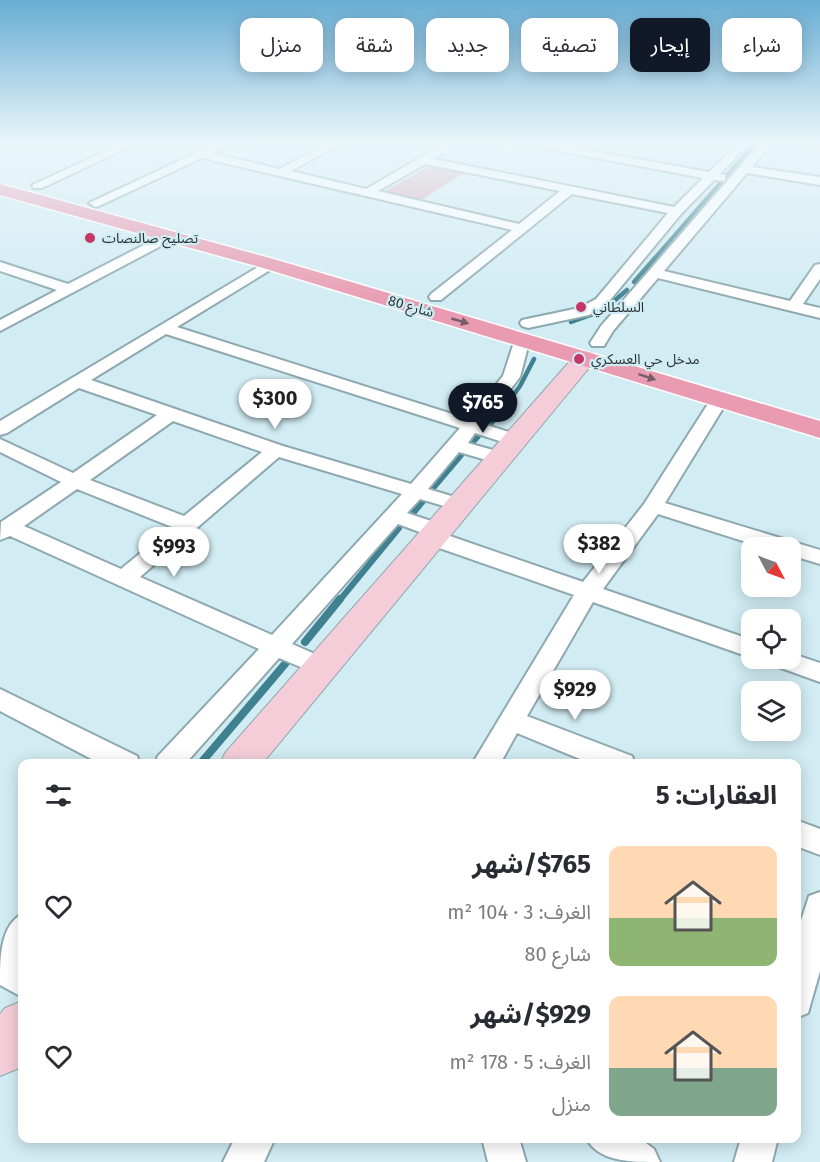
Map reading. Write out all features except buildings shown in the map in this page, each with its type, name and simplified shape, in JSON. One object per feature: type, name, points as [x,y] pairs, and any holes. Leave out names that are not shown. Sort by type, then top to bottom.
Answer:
[{"type":"main road","name":"شارع 80","points":[[35,196],[270,264],[591,350],[698,371]]},
{"type":"main road","name":"شارع 80","points":[[73,196],[435,297],[525,331]]},
{"type":"main road","name":"شارع 80","points":[[591,350],[719,400],[820,430]]},
{"type":"street","points":[[94,203],[109,196]]},
{"type":"street","points":[[381,196],[521,228]]},
{"type":"street","points":[[435,297],[560,196]]},
{"type":"street","points":[[600,196],[677,211]]},
{"type":"street","points":[[173,759],[394,516],[471,427],[511,377],[525,331],[584,312],[601,302],[692,196]]},
{"type":"street","points":[[243,759],[722,196]]},
{"type":"street","points":[[0,326],[169,236]]},
{"type":"street","points":[[0,429],[270,264]]},
{"type":"street","points":[[0,266],[70,289]]},
{"type":"street","points":[[795,307],[820,268]]},
{"type":"street","points":[[655,273],[820,313]]},
{"type":"street","points":[[617,283],[642,288]]},
{"type":"street","points":[[166,328],[471,427],[508,449]]},
{"type":"street","points":[[80,382],[276,450],[461,505]]},
{"type":"street","points":[[488,759],[588,592],[652,506],[719,400]]},
{"type":"street","points":[[4,530],[171,414]]},
{"type":"street","points":[[0,445],[75,481],[187,525]]},
{"type":"street","points":[[455,445],[508,449]]},
{"type":"street","points":[[124,578],[276,450]]},
{"type":"street","points":[[652,506],[754,537]]},
{"type":"street","points":[[394,516],[588,592],[741,645]]},
{"type":"street","points":[[4,530],[124,578],[322,667]]},
{"type":"street","points":[[801,551],[820,556]]},
{"type":"street","points":[[801,666],[820,673]]},
{"type":"street","points":[[0,699],[117,759]]},
{"type":"street","points":[[511,720],[609,759]]},
{"type":"street","points":[[801,834],[820,842]]},
{"type":"street","points":[[802,958],[820,906]]},
{"type":"street","points":[[0,960],[18,935]]},
{"type":"street","points":[[0,966],[18,978]]},
{"type":"street","points":[[0,1052],[18,1030]]},
{"type":"street","points":[[242,1162],[254,1143]]},
{"type":"street","points":[[501,1143],[507,1162]]},
{"type":"street","points":[[612,1143],[641,1162]]},
{"type":"street","points":[[753,1162],[759,1143]]},
{"type":"shaded area","points":[[404,196],[427,196],[421,200]]},
{"type":"waterway","points":[[654,259],[709,196]]},
{"type":"waterway","points":[[634,282],[655,258]]},
{"type":"waterway","points":[[571,322],[602,311],[627,290]]},
{"type":"waterway","points":[[503,409],[520,386],[534,359]]},
{"type":"waterway","points":[[489,425],[504,407]]},
{"type":"waterway","points":[[472,443],[478,436]]},
{"type":"waterway","points":[[433,488],[461,455]]},
{"type":"waterway","points":[[414,512],[424,500]]},
{"type":"waterway","points":[[339,601],[399,528]]},
{"type":"waterway","points":[[305,642],[340,599]]},
{"type":"waterway","points":[[204,759],[285,664]]},
{"type":"place","name":"تصليح صالنصات","points":[[90,238]]},
{"type":"place","name":"السلطاني","points":[[581,307]]},
{"type":"place","name":"مدخل حي العسكري","points":[[579,359]]}]
